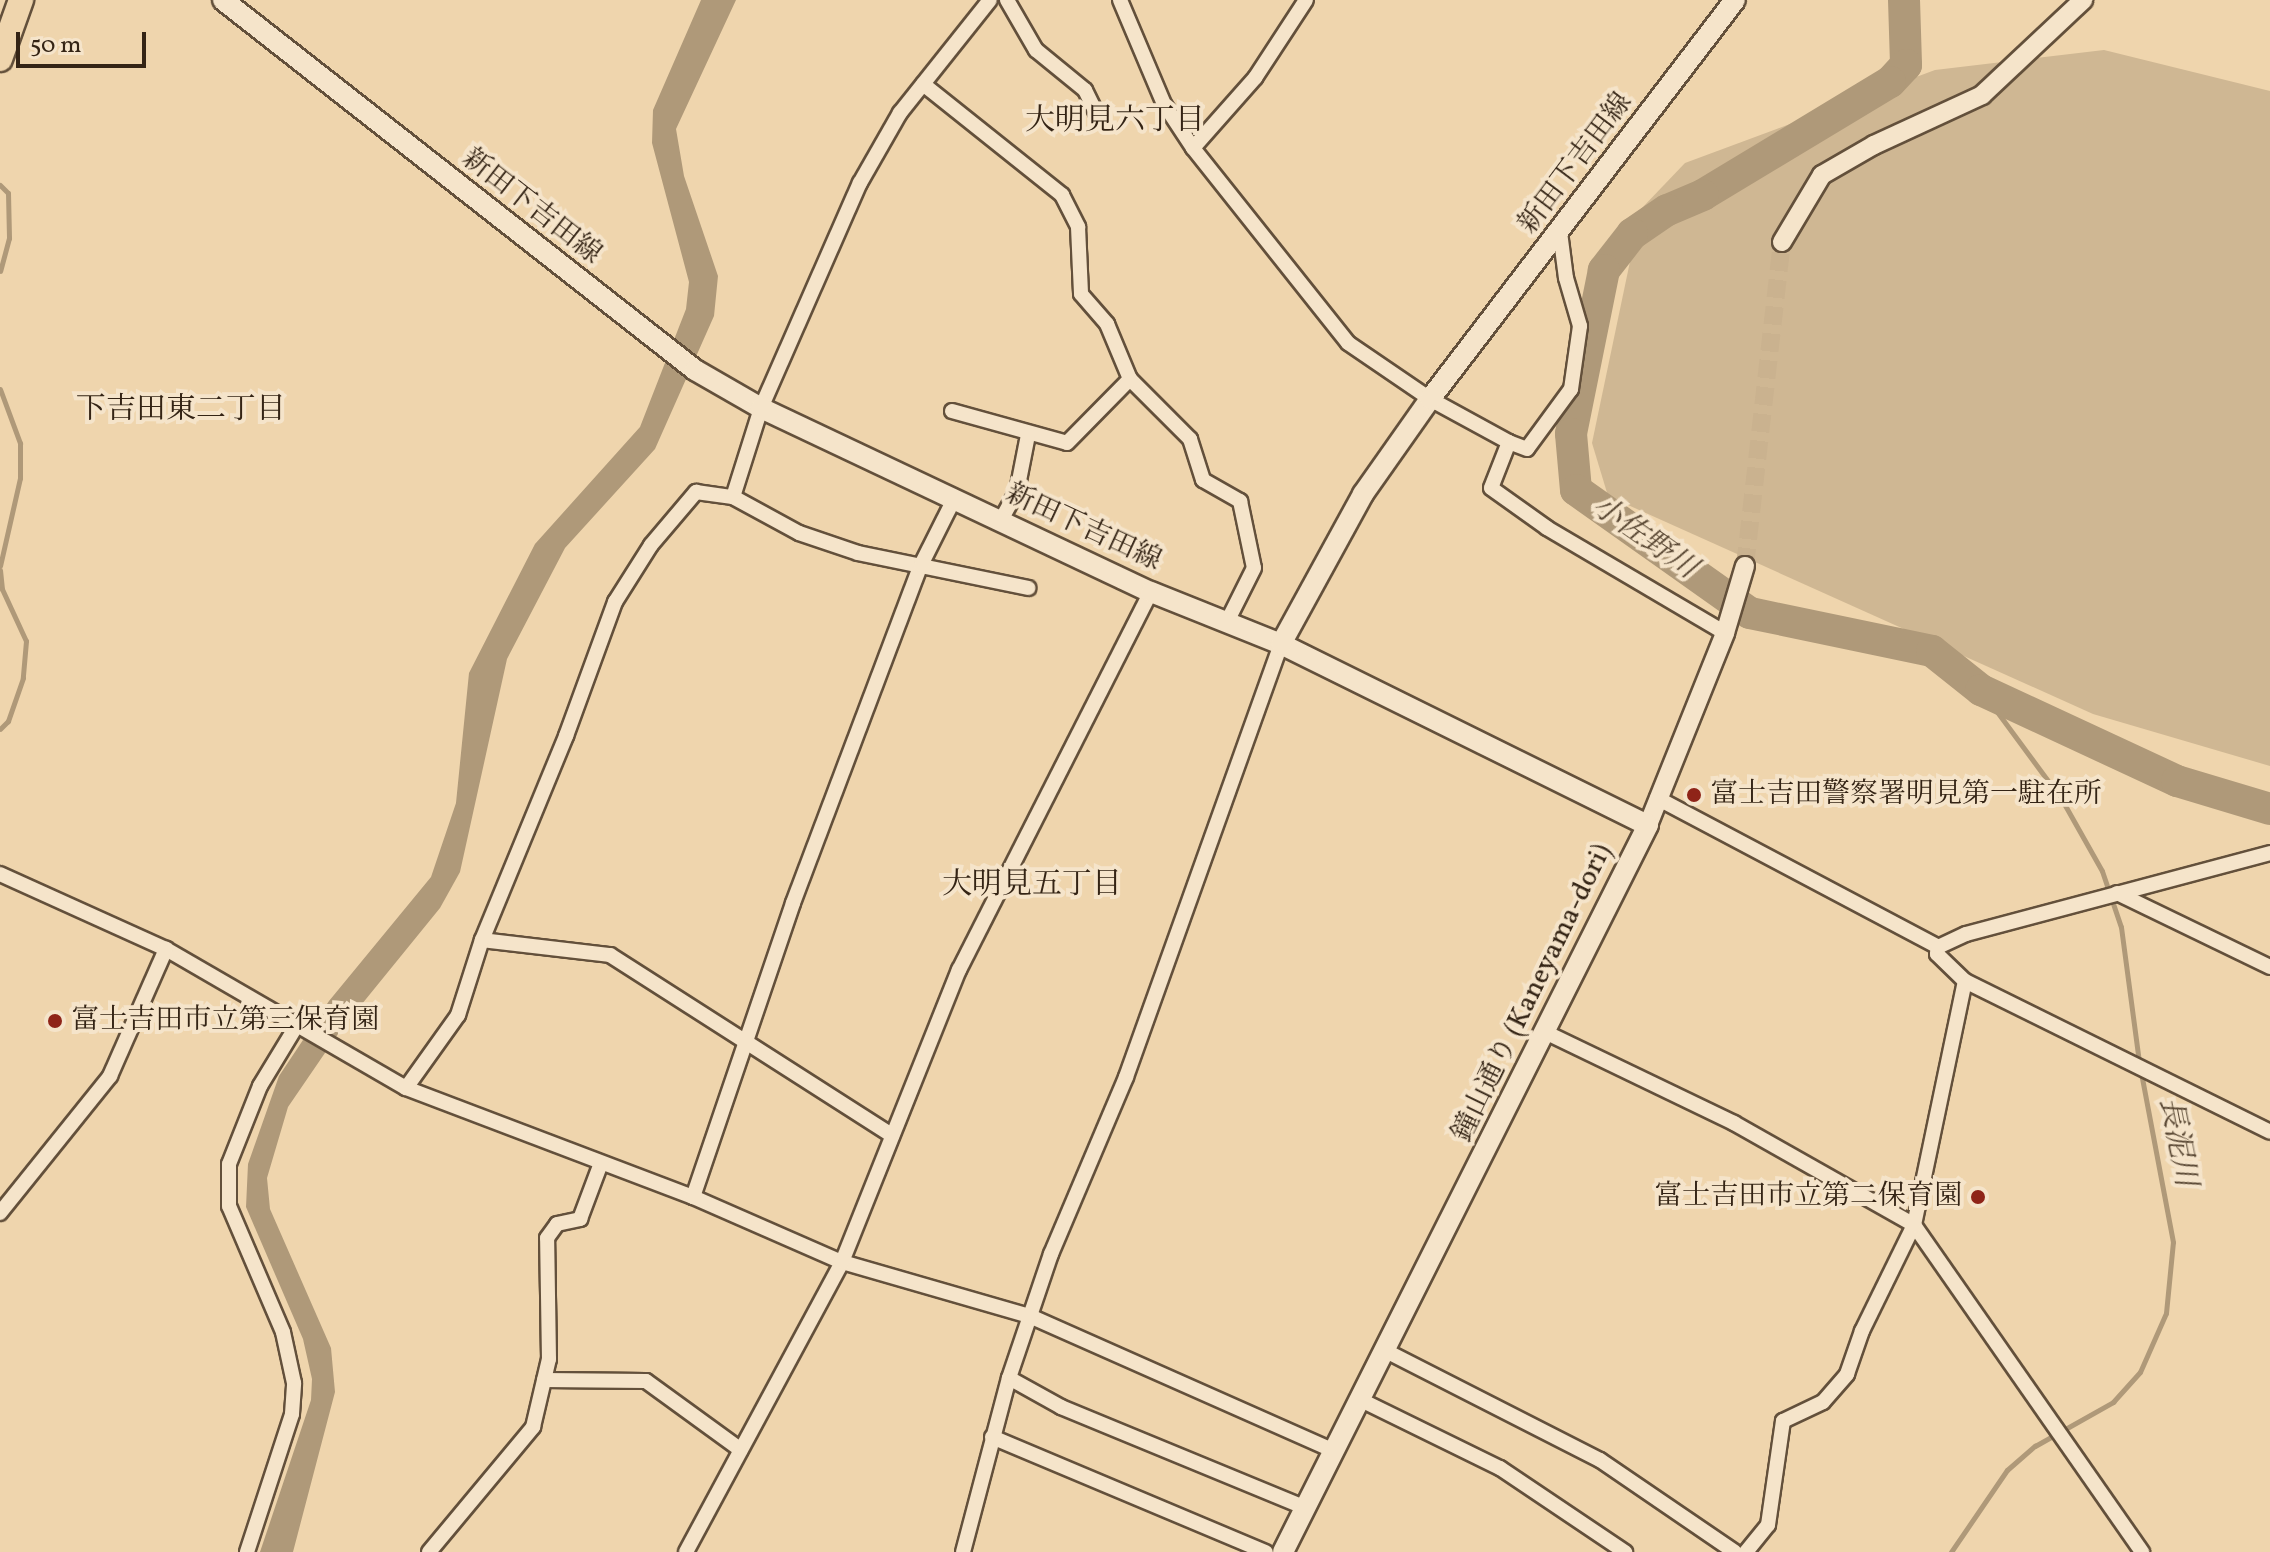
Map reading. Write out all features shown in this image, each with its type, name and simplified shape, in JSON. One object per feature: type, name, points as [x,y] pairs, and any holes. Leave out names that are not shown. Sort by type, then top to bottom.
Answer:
[{"type":"highway","points":[[0,59],[21,0]]},
{"type":"main road","name":"新田下吉田線","points":[[223,0],[660,346],[695,370],[761,408],[1151,592],[1281,644],[1363,494],[1430,399],[1735,0]]},
{"type":"main road","name":"鐘山通り (Kaneyama-dori)","points":[[1281,644],[1648,825],[1283,1552]]},
{"type":"street","points":[[733,497],[761,408],[860,183],[900,113],[990,0]]},
{"type":"street","points":[[1007,0],[1036,50],[1085,90],[1097,115]]},
{"type":"street","points":[[1120,0],[1164,104],[1193,148],[1348,343],[1430,399],[1527,449],[1571,389],[1580,326],[1566,278],[1560,232]]},
{"type":"street","points":[[1193,148],[1255,78],[1306,0]]},
{"type":"street","points":[[1782,242],[1822,175],[1874,145],[1982,95],[2083,0]]},
{"type":"street","points":[[923,84],[1062,195],[1078,227],[1081,294],[1107,324],[1130,379],[1190,439],[1203,480],[1240,501],[1254,568],[1227,622]]},
{"type":"street","points":[[952,411],[1028,435],[1067,443],[1130,379]]},
{"type":"street","points":[[1001,520],[1017,491],[1028,435]]},
{"type":"street","points":[[1509,442],[1491,488],[1547,528],[1725,633]]},
{"type":"street","points":[[406,1088],[458,1015],[482,940],[561,749],[615,602],[651,545],[696,492],[733,497],[799,533],[858,553],[1028,588]]},
{"type":"street","points":[[693,1197],[744,1040],[921,565],[955,497]]},
{"type":"street","points":[[1648,825],[1725,633],[1745,566]]},
{"type":"street","points":[[686,1552],[842,1262],[959,970],[1151,592]]},
{"type":"street","points":[[963,1552],[1009,1378],[1051,1254],[1126,1077],[1281,644]]},
{"type":"street","points":[[1657,798],[1938,947]]},
{"type":"street","points":[[1938,947],[1966,934],[2270,853]]},
{"type":"street","points":[[0,874],[166,949],[406,1088],[693,1197],[842,1262],[1032,1317],[1335,1451]]},
{"type":"street","points":[[2117,893],[2270,967]]},
{"type":"street","points":[[482,940],[610,955],[892,1135]]},
{"type":"street","points":[[1938,947],[1937,954],[1965,981],[2270,1132]]},
{"type":"street","points":[[0,1213],[110,1076],[166,949]]},
{"type":"street","points":[[1746,1552],[1768,1525],[1783,1421],[1823,1402],[1847,1374],[1862,1331],[1914,1225],[1965,981]]},
{"type":"street","points":[[247,1552],[292,1414],[294,1383],[283,1332],[229,1206],[229,1164],[260,1086],[297,1025]]},
{"type":"street","points":[[1545,1032],[1734,1123],[1914,1225],[2142,1552]]},
{"type":"street","points":[[429,1552],[533,1427],[549,1359],[547,1238],[557,1224],[580,1219],[601,1163]]},
{"type":"street","points":[[1386,1351],[1600,1460],[1735,1552]]},
{"type":"street","points":[[1009,1378],[1061,1407],[1306,1508]]},
{"type":"street","points":[[544,1380],[646,1381],[741,1450]]},
{"type":"street","points":[[1361,1400],[1500,1468],[1625,1552]]},
{"type":"street","points":[[992,1437],[1266,1552]]},
{"type":"shaded area","points":[[701,0],[736,0],[676,129],[684,176],[718,276],[714,316],[655,449],[565,548],[507,659],[460,872],[440,908],[340,1031],[288,1107],[267,1178],[270,1209],[331,1348],[335,1392],[293,1552],[260,1552],[311,1400],[312,1379],[303,1339],[246,1207],[248,1164],[279,1076],[329,1001],[431,877],[456,803],[469,673],[535,544],[640,427],[686,309],[689,282],[652,143],[653,110]]},
{"type":"shaded area","points":[[2104,50],[2270,91],[2270,766],[2093,714],[1608,496],[1592,443],[1641,209],[1685,163],[1935,70]]},
{"type":"waterway","name":"小佐野川","points":[[1904,0],[1906,65],[1890,82],[1703,195],[1667,210],[1632,234],[1604,270],[1571,434],[1576,490],[1750,613],[1932,651],[1981,690],[2177,781],[2270,809]]},
{"type":"waterway","points":[[0,185],[8,193],[9,238],[0,271]]},
{"type":"waterway","points":[[0,389],[20,443],[20,478],[0,566]]},
{"type":"waterway","points":[[0,570],[2,589],[26,641],[23,678],[8,721],[0,729]]},
{"type":"waterway","name":"長泥川","points":[[1981,690],[2062,800],[2102,871],[2121,927],[2139,1062]]},
{"type":"waterway","name":"長泥川","points":[[1951,1552],[2007,1470],[2035,1446],[2113,1402],[2140,1372],[2166,1313],[2173,1242],[2141,1072]]},
{"type":"tunnel","points":[[1745,566],[1782,242]]},
{"type":"place","name":"富士吉田警察署明見第一駐在所","points":[[1694,795]]},
{"type":"place","name":"富士吉田市立第三保育園","points":[[55,1021]]},
{"type":"place","name":"富士吉田市立第二保育園","points":[[1978,1197]]},
{"type":"district","name":"大明見六丁目","points":[[1115,121]]},
{"type":"district","name":"下吉田東二丁目","points":[[181,410]]},
{"type":"district","name":"大明見五丁目","points":[[1032,885]]}]
